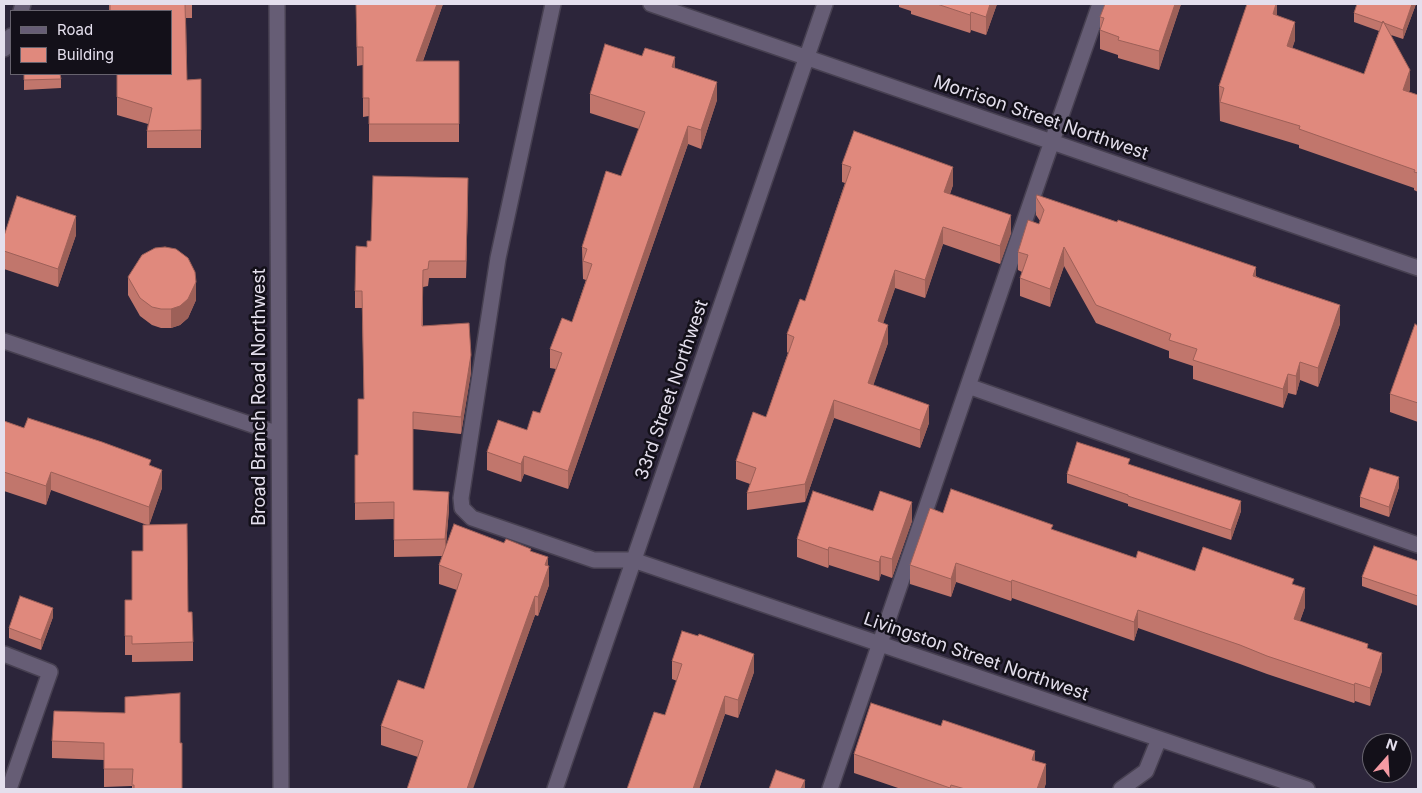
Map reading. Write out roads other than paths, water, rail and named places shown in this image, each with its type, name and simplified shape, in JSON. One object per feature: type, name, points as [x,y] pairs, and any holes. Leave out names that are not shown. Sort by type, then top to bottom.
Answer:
[{"type":"street","name":"Broad Branch Road Northwest","points":[[277,4],[280,789]]},
{"type":"street","name":"Livingston Street Northwest","points":[[553,4],[498,258],[461,498],[462,508],[472,518],[594,560],[633,560],[1307,789]]},
{"type":"street","name":"Morrison Street Northwest","points":[[651,4],[1418,268]]},
{"type":"street","name":"33rd Street Northwest","points":[[555,789],[825,4]]},
{"type":"street","points":[[830,789],[1100,4]]},
{"type":"street","points":[[4,341],[279,434]]},
{"type":"street","points":[[968,386],[1418,545]]},
{"type":"street","points":[[4,654],[50,672],[9,789]]},
{"type":"street","points":[[1121,789],[1146,771],[1159,738]]}]
